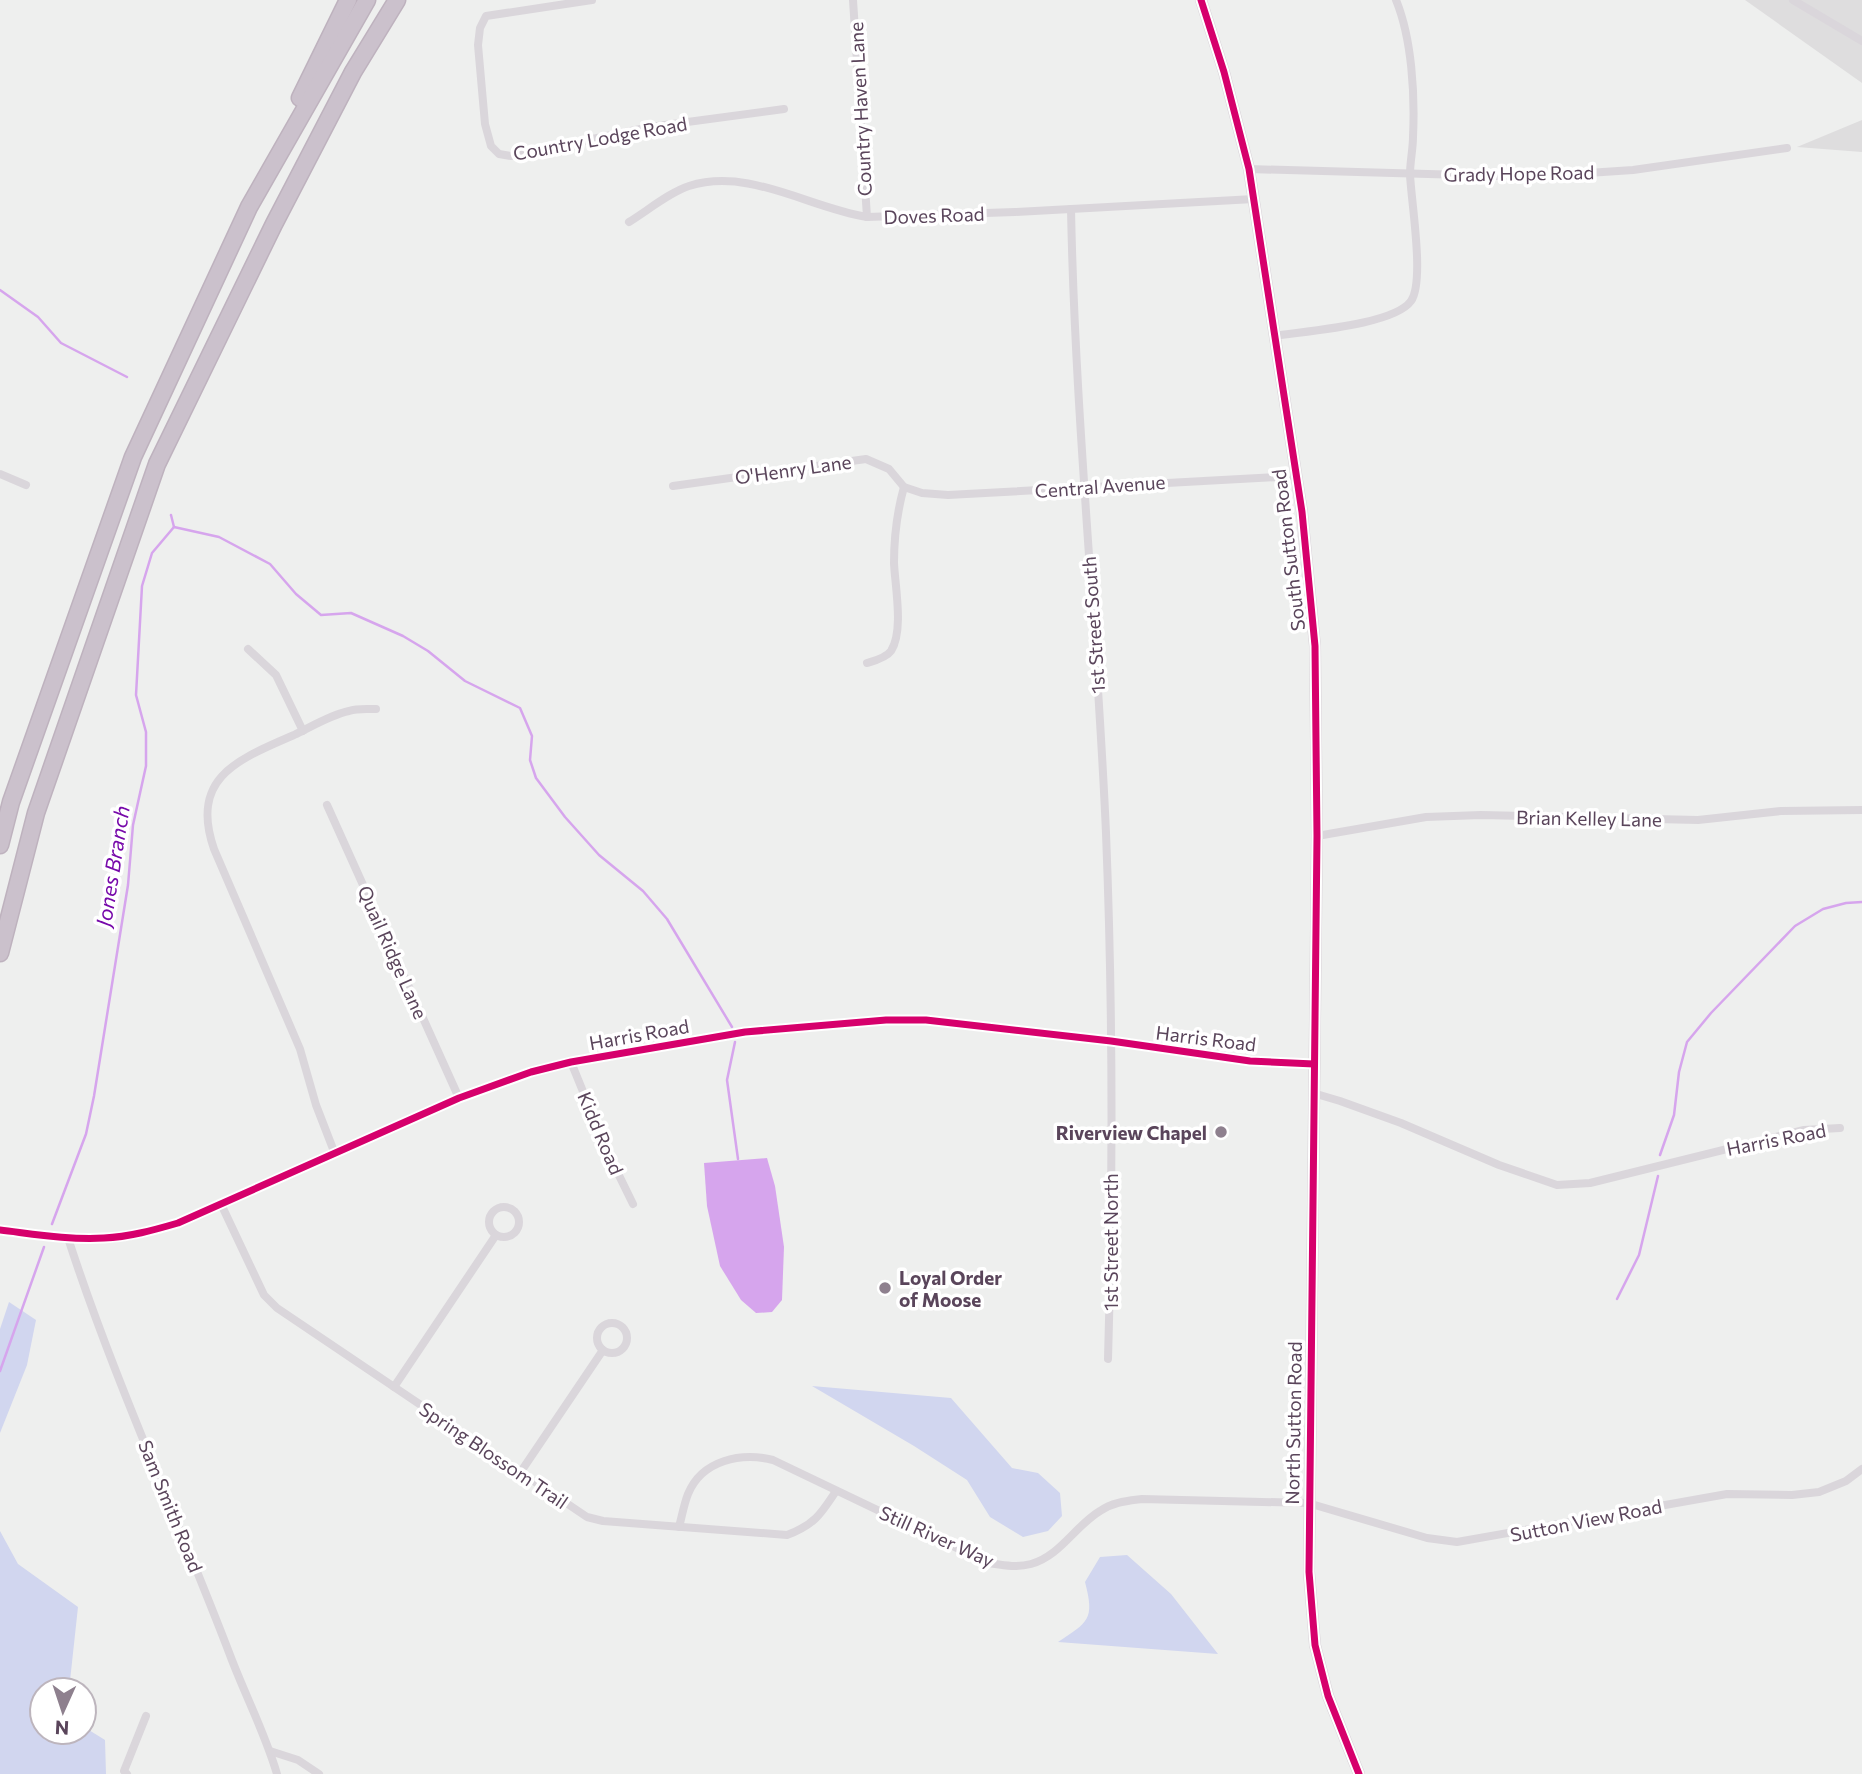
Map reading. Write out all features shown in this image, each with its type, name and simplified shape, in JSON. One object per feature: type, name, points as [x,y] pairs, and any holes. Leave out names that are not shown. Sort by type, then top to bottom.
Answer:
[{"type":"highway","points":[[0,845],[11,802],[133,457],[348,0]]},
{"type":"highway","points":[[249,207],[367,0]]},
{"type":"highway","points":[[0,953],[36,813],[157,464],[274,224],[353,72],[397,0]]},
{"type":"highway","points":[[353,72],[409,0]]},
{"type":"main road","name":"South Sutton Road","points":[[1201,0],[1224,72],[1249,169],[1297,476],[1315,646],[1317,836],[1314,1064]]},
{"type":"main road","name":"North Sutton Road","points":[[1314,1064],[1309,1572],[1315,1645],[1328,1696],[1359,1774]]},
{"type":"street","name":"Country Lodge Road","points":[[592,0],[485,16],[480,28],[478,46],[485,124],[491,146],[499,155],[511,156],[650,127],[784,109]]},
{"type":"street","name":"Country Haven Lane","points":[[853,0],[867,217]]},
{"type":"street","points":[[1274,336],[1370,321],[1397,314],[1412,300],[1417,270],[1410,173],[1414,102],[1409,55],[1396,0]]},
{"type":"street","points":[[1793,0],[1862,41]]},
{"type":"street","name":"Grady Hope Road","points":[[1249,169],[1498,176],[1573,174],[1680,164],[1787,148]]},
{"type":"street","name":"Doves Road","points":[[629,222],[687,186],[716,180],[760,186],[843,213],[867,217],[1254,199]]},
{"type":"street","name":"1st Street South","points":[[1071,209],[1106,831],[1111,1041]]},
{"type":"street","name":"O'Henry Lane","points":[[673,486],[866,459],[889,468],[904,486]]},
{"type":"street","points":[[0,474],[26,485]]},
{"type":"street","name":"Central Avenue","points":[[904,486],[922,494],[948,495],[1297,476]]},
{"type":"street","points":[[867,663],[891,652],[897,632],[894,562],[897,517],[904,486]]},
{"type":"street","points":[[248,649],[276,675],[303,731]]},
{"type":"street","points":[[335,1154],[316,1105],[300,1049],[207,831],[207,808],[214,788],[226,770],[244,757],[349,710],[376,709]]},
{"type":"street","name":"Quail Ridge Lane","points":[[327,805],[458,1098]]},
{"type":"street","name":"Brian Kelley Lane","points":[[1317,836],[1426,817],[1481,815],[1698,820],[1781,811],[1862,810]]},
{"type":"street","name":"Harris Road","points":[[0,1230],[68,1238],[140,1234],[178,1223],[458,1098],[531,1072],[571,1062],[745,1032],[887,1020],[926,1020],[1111,1041],[1250,1061],[1314,1064]]},
{"type":"street","name":"1st Street North","points":[[1108,1359],[1111,1041]]},
{"type":"street","name":"Kidd Road","points":[[571,1062],[608,1153],[633,1204]]},
{"type":"street","name":"Harris Road","points":[[1314,1093],[1353,1105],[1499,1165],[1557,1185],[1590,1183],[1804,1130],[1840,1128]]},
{"type":"street","name":"Spring Blossom Trail","points":[[221,1204],[264,1295],[277,1308],[587,1517],[603,1521],[787,1535],[805,1528],[821,1515],[836,1491]]},
{"type":"street","points":[[394,1387],[496,1235]]},
{"type":"street","name":"Sam Smith Road","points":[[68,1238],[91,1310],[277,1774]]},
{"type":"street","points":[[520,1473],[603,1350]]},
{"type":"street","name":"Still River Way","points":[[679,1527],[688,1495],[696,1480],[714,1465],[731,1458],[755,1455],[773,1460],[988,1563],[1013,1567],[1033,1564],[1054,1552],[1099,1511],[1122,1501],[1142,1499],[1308,1503]]},
{"type":"street","name":"Sutton View Road","points":[[1308,1503],[1427,1538],[1457,1542],[1727,1494],[1792,1495],[1819,1492],[1846,1481],[1862,1469]]},
{"type":"street","points":[[127,1774],[124,1771],[146,1716]]},
{"type":"street","points":[[270,1751],[298,1760],[319,1774]]},
{"type":"shaded area","points":[[1745,0],[1862,0],[1862,83]]},
{"type":"shaded area","points":[[1862,120],[1862,152],[1797,147]]},
{"type":"shaded area","points":[[767,1158],[775,1186],[784,1247],[782,1300],[772,1312],[756,1313],[741,1300],[720,1266],[707,1206],[704,1163]]},
{"type":"shaded area","points":[[9,1302],[36,1320],[27,1365],[0,1433],[0,1329]]},
{"type":"shaded area","points":[[812,1386],[951,1398],[1012,1468],[1038,1473],[1060,1493],[1062,1516],[1048,1531],[1023,1537],[990,1517],[967,1480]]},
{"type":"shaded area","points":[[0,1531],[18,1564],[78,1607],[71,1676],[28,1676],[28,1746],[98,1746],[98,1736],[105,1740],[106,1774],[0,1774]]},
{"type":"shaded area","points":[[1127,1555],[1171,1594],[1218,1654],[1058,1642],[1076,1630],[1086,1619],[1089,1605],[1085,1582],[1100,1557]]},
{"type":"waterway","name":"Jones Branch","points":[[0,290],[38,317],[61,343],[127,377]]},
{"type":"waterway","name":"Jones Branch","points":[[171,515],[174,527]]},
{"type":"waterway","points":[[174,527],[219,537],[270,564],[296,594],[321,615],[351,613],[403,636],[428,651],[465,681],[520,708],[532,736],[530,760],[536,778],[565,817],[599,855],[643,891],[667,919],[732,1027]]},
{"type":"waterway","name":"Jones Branch","points":[[52,1224],[86,1134],[94,1096],[128,885],[133,825],[146,766],[146,732],[136,695],[142,586],[152,553],[174,527]]},
{"type":"waterway","points":[[1660,1155],[1674,1115],[1679,1072],[1687,1042],[1711,1013],[1795,926],[1823,909],[1862,902]]},
{"type":"waterway","points":[[735,1042],[727,1080],[738,1159]]},
{"type":"waterway","points":[[1617,1299],[1639,1255],[1658,1176]]},
{"type":"waterway","name":"Jones Branch","points":[[0,1371],[44,1247]]},
{"type":"cycle path","points":[[1201,0],[1224,72],[1249,169],[1302,512],[1315,646],[1317,836],[1309,1572],[1315,1645],[1328,1696],[1359,1774]]},
{"type":"cycle path","points":[[0,1230],[91,1238],[123,1236],[160,1228],[178,1223],[459,1098],[531,1072],[571,1062],[745,1032],[886,1020],[926,1020],[1111,1041],[1250,1061],[1314,1064]]},
{"type":"place","name":"Riverview Chapel","points":[[1221,1132]]},
{"type":"place","name":"Loyal Order of Moose","points":[[885,1288]]}]
